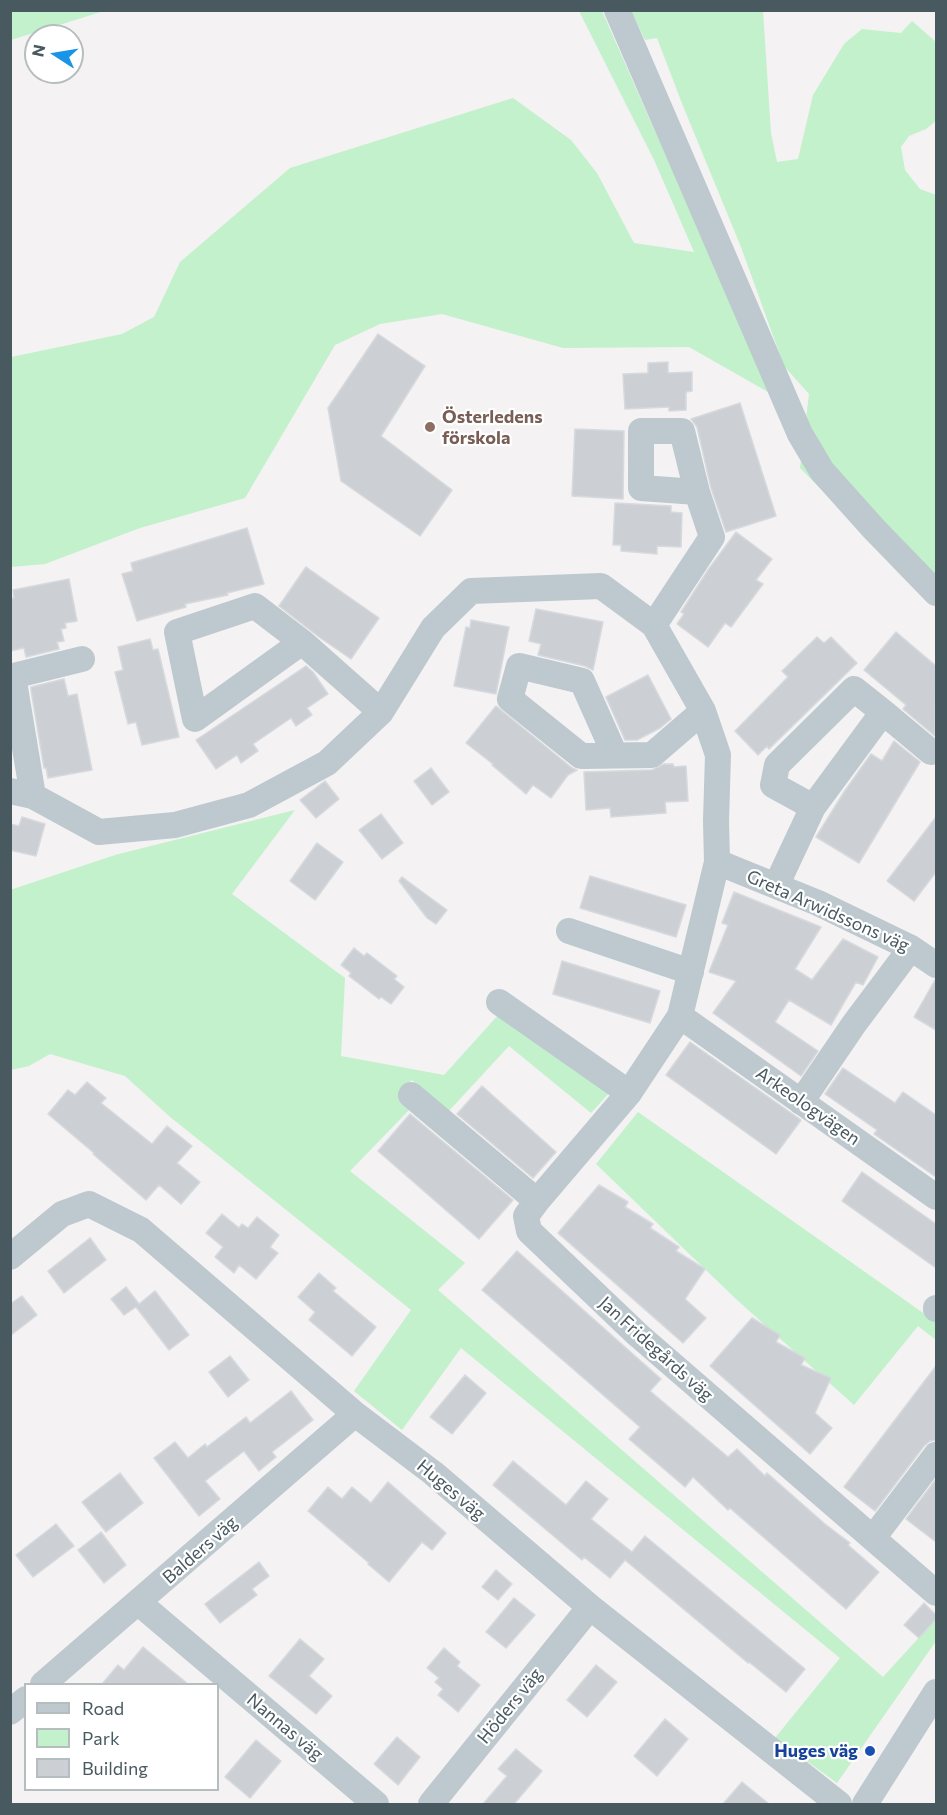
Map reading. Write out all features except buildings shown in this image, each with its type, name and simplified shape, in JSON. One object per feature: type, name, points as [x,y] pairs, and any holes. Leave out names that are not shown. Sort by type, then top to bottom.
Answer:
[{"type":"street","points":[[616,10],[800,434],[822,471],[936,593]]},
{"type":"street","points":[[654,625],[712,537],[697,492]]},
{"type":"street","points":[[82,659],[12,676],[22,793],[99,832],[175,825],[249,805],[327,763],[381,712],[433,628],[471,591],[601,586],[654,625],[703,711],[718,755],[717,862],[680,1016],[629,1093],[537,1201],[411,1095]]},
{"type":"street","points":[[302,642],[195,719],[177,632],[255,606],[302,642],[381,712]]},
{"type":"street","points":[[813,807],[773,785],[777,765],[854,689],[931,752]]},
{"type":"street","points":[[615,755],[652,754],[703,711]]},
{"type":"street","points":[[776,886],[813,807],[882,712]]},
{"type":"street","name":"Greta Arwidssons väg","points":[[717,862],[818,903],[911,948],[936,965]]},
{"type":"street","points":[[569,931],[691,972]]},
{"type":"street","points":[[801,1101],[854,1024],[911,948]]},
{"type":"street","points":[[498,1002],[629,1093]]},
{"type":"street","name":"Arkeologvägen","points":[[680,1016],[936,1197]]},
{"type":"street","name":"Jan Fridegårds väg","points":[[537,1201],[526,1216],[529,1231],[637,1334],[936,1593]]},
{"type":"street","name":"Huges väg","points":[[10,1257],[62,1214],[89,1204],[141,1230],[355,1414],[433,1473],[590,1607],[839,1804]]},
{"type":"street","name":"Balders väg","points":[[44,1683],[355,1414]]},
{"type":"street","points":[[873,1538],[936,1455]]},
{"type":"street","name":"Nannas väg","points":[[139,1603],[376,1804]]},
{"type":"street","name":"Höders väg","points":[[430,1804],[590,1607]]},
{"type":"street","points":[[866,1804],[936,1692]]},
{"type":"street","points":[[10,1712],[24,1701]]},
{"type":"green space","points":[[11,10],[104,10],[62,24],[24,24],[24,36],[11,40]]},
{"type":"green space","points":[[579,11],[602,11],[725,283],[768,392],[689,347],[563,348],[442,314],[380,324],[335,345],[245,498],[140,528],[45,564],[11,567],[11,357],[122,334],[154,317],[180,262],[290,168],[513,98],[571,140],[597,173],[634,243],[694,252],[655,162]]},
{"type":"green space","points":[[631,11],[763,11],[771,133],[777,162],[798,159],[813,95],[844,44],[862,29],[901,33],[912,21],[936,42],[936,121],[926,129],[909,136],[901,147],[905,170],[920,189],[936,195],[936,605],[800,468],[809,394],[784,366],[741,247],[657,38],[645,40]]},
{"type":"green space","points":[[295,810],[232,894],[345,978],[341,1056],[444,1075],[500,1013],[610,1092],[591,1113],[509,1046],[447,1113],[412,1080],[398,1091],[412,1107],[350,1171],[465,1263],[438,1290],[883,1677],[936,1619],[936,1641],[837,1783],[775,1738],[840,1658],[461,1348],[402,1430],[354,1391],[411,1310],[169,1116],[125,1076],[50,1054],[29,1066],[11,1070],[10,890],[115,855]]},
{"type":"green space","points":[[638,1112],[936,1322],[936,1340],[918,1326],[854,1405],[736,1299],[596,1164]]},
{"type":"place","name":"Österledens förskola","points":[[430,427]]},
{"type":"place","name":"Huges väg","points":[[870,1751]]}]
